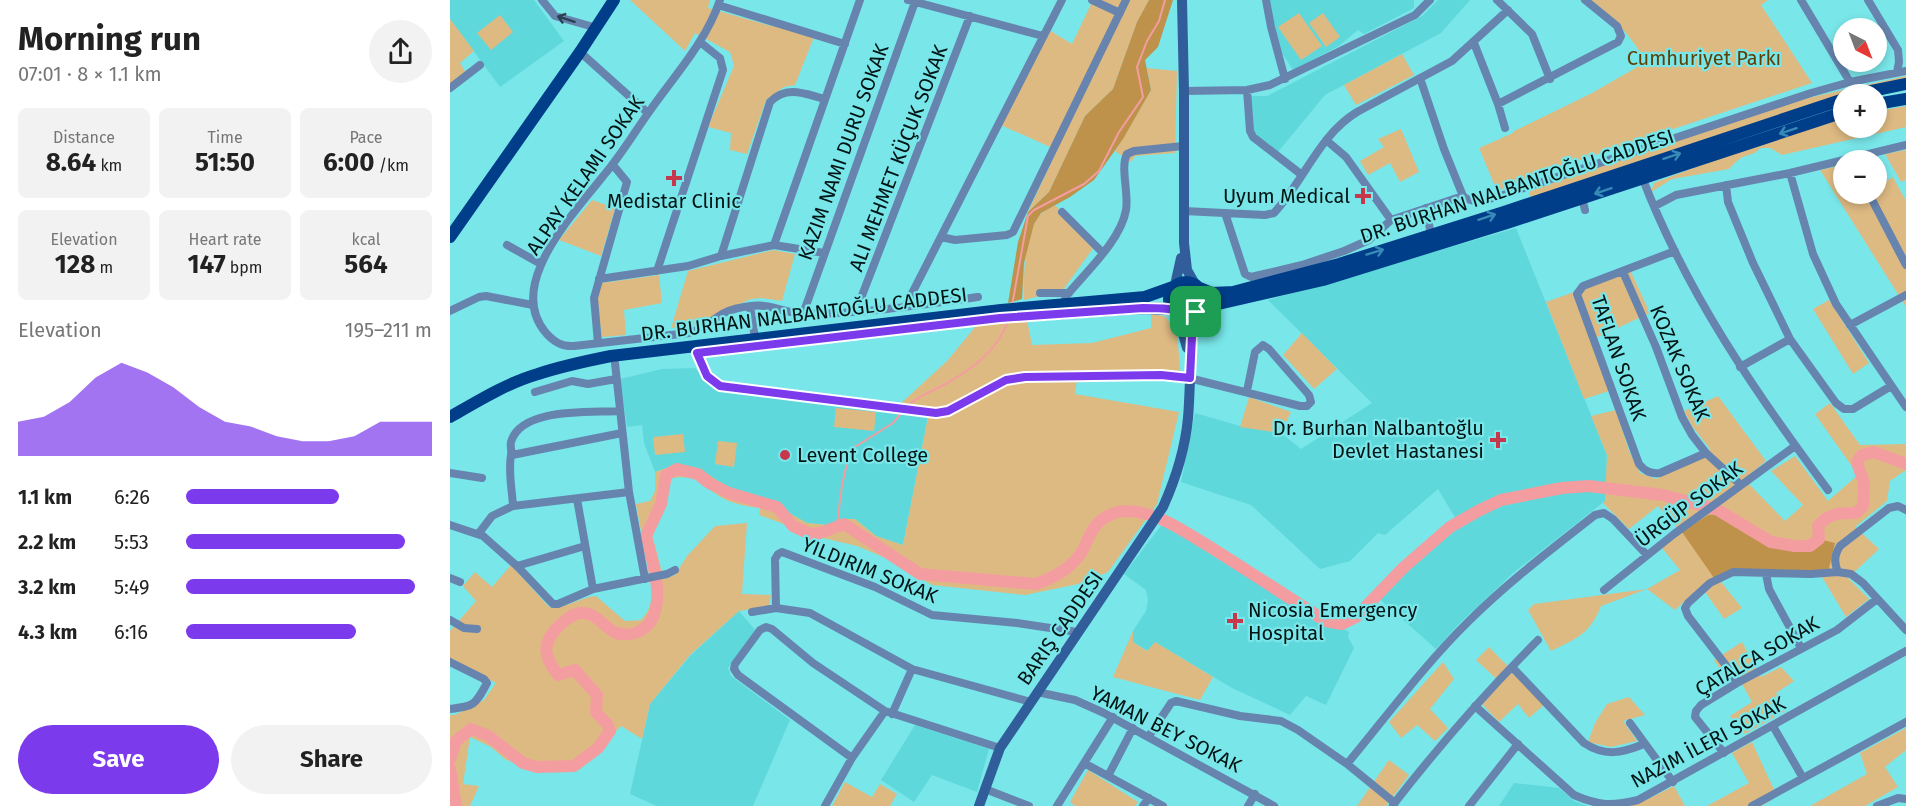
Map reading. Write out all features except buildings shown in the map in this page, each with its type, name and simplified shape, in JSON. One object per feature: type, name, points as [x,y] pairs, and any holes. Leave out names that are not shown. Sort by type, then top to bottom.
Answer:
[{"type":"main road","points":[[452,229],[597,28],[614,0]]},
{"type":"main road","points":[[1887,88],[1906,84]]},
{"type":"main road","points":[[1887,102],[1906,99]]},
{"type":"main road","name":"DR. BURHAN NALBANTOĞLU CADDESI","points":[[1197,286],[1212,293],[1233,292],[1319,269],[1431,235],[1833,103]]},
{"type":"main road","name":"DR. BURHAN NALBANTOĞLU CADDESI","points":[[1198,310],[1323,280],[1584,204],[1642,177],[1833,116]]},
{"type":"main road","points":[[1185,282],[1197,286],[1203,298],[1198,310],[1187,316],[1175,311],[1169,298],[1174,286],[1185,282]]},
{"type":"main road","name":"DR. BURHAN NALBANTOĞLU CADDESI","points":[[1024,312],[1066,299],[1145,297],[1159,294],[1174,286]]},
{"type":"main road","name":"DR. BURHAN NALBANTOĞLU CADDESI","points":[[450,417],[483,398],[536,374],[611,356],[755,338],[1024,312],[1139,308],[1175,311]]},
{"type":"main road","name":"DR. BURHAN NALBANTOĞLU CADDESI","points":[[450,425],[488,403],[539,381],[575,371],[615,363],[1001,314]]},
{"type":"street","points":[[542,0],[555,16],[597,28]]},
{"type":"street","points":[[774,245],[860,0]]},
{"type":"street","points":[[905,307],[1062,0]]},
{"type":"street","points":[[1092,0],[1120,12]]},
{"type":"street","points":[[942,237],[955,240],[1006,235],[1013,232],[1126,0]]},
{"type":"street","points":[[1182,0],[1184,243],[1187,270],[1197,286]]},
{"type":"street","points":[[1266,0],[1285,79]]},
{"type":"street","points":[[1497,0],[1534,38],[1550,79]]},
{"type":"street","points":[[1498,104],[1614,46],[1621,36],[1617,26],[1585,0]]},
{"type":"street","points":[[1801,0],[1850,82]]},
{"type":"street","points":[[1868,0],[1898,50],[1897,72]]},
{"type":"street","points":[[803,314],[911,1],[1043,36]]},
{"type":"street","points":[[1184,91],[1247,90],[1267,86],[1415,15],[1428,1]]},
{"type":"street","points":[[719,2],[845,44]]},
{"type":"street","name":"ALPAY KELAMI SOKAK","points":[[533,305],[534,287],[541,264],[569,219],[613,165],[700,42],[719,2]]},
{"type":"street","points":[[1184,211],[1272,214],[1326,140],[1352,115],[1452,61],[1508,10]]},
{"type":"street","name":"ALI MEHMET KÜÇUK SOKAK","points":[[856,311],[970,16]]},
{"type":"street","points":[[657,271],[723,70],[720,58],[700,42]]},
{"type":"street","points":[[1474,43],[1505,128]]},
{"type":"street","points":[[580,52],[648,113]]},
{"type":"street","points":[[450,88],[480,65]]},
{"type":"street","points":[[1420,78],[1463,196],[1475,201],[1500,196],[1800,96],[1850,82],[1906,71]]},
{"type":"street","points":[[1247,90],[1250,131],[1253,137],[1302,175]]},
{"type":"street","points":[[721,256],[770,102],[778,95],[789,91],[825,99]]},
{"type":"street","points":[[1326,140],[1346,157],[1391,220]]},
{"type":"street","points":[[1886,150],[1906,145]]},
{"type":"street","points":[[1040,293],[1066,299],[1117,234],[1125,215],[1127,198],[1124,160],[1127,154],[1134,151],[1183,146]]},
{"type":"street","points":[[1655,206],[1676,195],[1833,163]]},
{"type":"street","points":[[598,343],[594,298],[627,184],[626,179],[613,165]]},
{"type":"street","points":[[1790,173],[1813,254],[1836,304],[1906,407]]},
{"type":"street","points":[[1642,177],[1675,251],[1703,305],[1740,367],[1828,490]]},
{"type":"street","points":[[1726,185],[1728,202],[1753,263],[1790,339],[1836,403],[1845,410],[1853,409],[1891,386]]},
{"type":"street","points":[[1225,213],[1245,274],[1248,277],[1302,265],[1344,251],[1369,240],[1391,220],[1463,196]]},
{"type":"street","points":[[1874,204],[1906,265]]},
{"type":"street","points":[[1426,208],[1431,235]]},
{"type":"street","points":[[1062,212],[1102,252]]},
{"type":"street","points":[[1174,286],[1184,243]]},
{"type":"street","points":[[507,245],[541,264]]},
{"type":"street","points":[[599,279],[688,266],[721,256],[774,245],[824,253]]},
{"type":"street","name":"TAFLAN SOKAK","points":[[1675,251],[1583,286],[1578,294],[1579,303],[1639,464],[1644,470],[1653,474],[1660,473],[1706,453]]},
{"type":"street","name":"KOZAK SOKAK","points":[[1623,272],[1656,347],[1682,417],[1706,453],[1741,485]]},
{"type":"street","points":[[1850,325],[1906,295]]},
{"type":"street","points":[[450,312],[486,296],[533,305],[539,324],[557,343],[570,347],[688,333],[703,327],[726,312],[750,306],[771,306],[803,314],[905,307],[978,297]]},
{"type":"street","points":[[750,306],[755,338]]},
{"type":"street","points":[[979,806],[1000,748],[1163,507],[1182,454],[1188,418],[1190,360],[1198,310]]},
{"type":"street","points":[[1175,311],[1190,360]]},
{"type":"street","points":[[1740,367],[1790,339]]},
{"type":"street","points":[[697,353],[707,376],[720,386],[921,412],[948,411],[1006,380],[1025,377],[1161,375],[1190,378],[1300,406],[1309,405],[1311,401],[1309,395],[1263,345],[1255,352],[1247,391]]},
{"type":"street","points":[[615,363],[630,492],[647,578]]},
{"type":"street","points":[[535,392],[572,381],[588,384],[616,379]]},
{"type":"street","points":[[513,506],[510,445],[520,427],[527,422],[571,412],[619,411]]},
{"type":"street","points":[[512,455],[622,434]]},
{"type":"street","name":"ÜRGÜP SOKAK","points":[[1604,590],[1647,555],[1795,446]]},
{"type":"street","points":[[450,473],[482,478]]},
{"type":"street","points":[[479,533],[492,516],[513,506],[630,492]]},
{"type":"street","points":[[577,499],[593,589]]},
{"type":"street","points":[[1838,572],[1835,563],[1840,546],[1889,508],[1898,506],[1906,510]]},
{"type":"street","points":[[1347,764],[1434,658],[1468,622],[1528,567],[1595,515],[1604,513],[1613,519],[1647,555]]},
{"type":"street","points":[[450,525],[479,533],[517,566],[553,604],[593,589],[663,575],[675,570]]},
{"type":"street","points":[[517,566],[585,546]]},
{"type":"street","points":[[776,609],[775,559],[782,552],[875,587],[932,615],[1017,623],[1077,632]]},
{"type":"street","points":[[1737,683],[1688,616],[1685,608],[1710,583],[1733,572],[1851,574],[1863,583],[1906,630]]},
{"type":"street","points":[[1766,574],[1769,589],[1801,648]]},
{"type":"street","points":[[450,578],[460,582]]},
{"type":"street","name":"ÇATALCA SOKAK","points":[[1724,753],[1695,717],[1701,705],[1737,683],[1837,630],[1877,599]]},
{"type":"street","points":[[752,612],[776,609],[817,616],[912,669],[1031,702]]},
{"type":"street","points":[[450,620],[464,627],[477,629]]},
{"type":"street","points":[[852,758],[738,675],[734,669],[735,664],[760,630],[766,627],[772,629],[813,663],[888,713],[1000,748]]},
{"type":"street","points":[[1149,736],[1171,703],[1179,701],[1240,716],[1281,721],[1347,764],[1394,805],[1475,706],[1538,640]]},
{"type":"street","points":[[1475,706],[1575,795],[1602,806],[1618,805],[1638,800],[1673,782],[1906,651]]},
{"type":"street","points":[[450,662],[484,679],[487,683],[470,707],[450,709]]},
{"type":"street","points":[[1512,667],[1584,743],[1595,750],[1610,753],[1644,744]]},
{"type":"street","points":[[825,806],[852,758],[888,713],[912,669]]},
{"type":"street","name":"YAMAN BEY SOKAK","points":[[1037,692],[1075,700],[1113,717],[1274,806]]},
{"type":"street","points":[[1057,806],[1113,717]]},
{"type":"street","points":[[1752,806],[1906,722]]},
{"type":"street","points":[[1630,723],[1673,782]]},
{"type":"street","points":[[1773,726],[1803,778]]},
{"type":"street","points":[[1108,776],[1133,728]]},
{"type":"street","points":[[1469,806],[1518,744]]},
{"type":"street","points":[[1084,763],[1163,806]]},
{"type":"street","points":[[986,789],[1029,806]]},
{"type":"street","points":[[1248,806],[1255,794]]},
{"type":"street","points":[[1143,806],[1149,798]]},
{"type":"street","points":[[1877,806],[1898,798],[1906,799]]},
{"type":"shaded area","points":[[450,0],[534,0],[564,41],[500,87],[450,19]]},
{"type":"shaded area","points":[[1149,0],[1173,0],[1158,47],[1145,60],[1151,90],[1123,139],[1094,180],[1041,213],[1034,224],[1024,263],[1022,299],[1008,303],[1018,242],[1028,212],[1049,192],[1085,116],[1113,89],[1137,22]]},
{"type":"shaded area","points":[[1269,0],[1414,0],[1414,8],[1364,34],[1358,30],[1339,46],[1293,70],[1274,34]]},
{"type":"shaded area","points":[[1438,0],[1470,0],[1441,33],[1325,95],[1278,152],[1252,132],[1251,96],[1267,96],[1422,16]]},
{"type":"shaded area","name":"Dr. Burhan Nalbantoğlu Devlet Hastanesi","points":[[1516,228],[1607,455],[1605,501],[1513,573],[1436,649],[1374,594],[1400,567],[1456,519],[1438,489],[1385,535],[1378,533],[1350,561],[1320,569],[1251,505],[1181,482],[1195,413],[1240,426],[1281,433],[1301,449],[1372,403],[1268,300]]},
{"type":"shaded area","name":"Levent College","points":[[695,368],[713,389],[760,397],[928,416],[903,545],[876,536],[855,519],[844,519],[828,525],[807,523],[789,513],[777,501],[747,495],[729,488],[699,469],[672,466],[655,472],[644,443],[642,425],[627,427],[620,379],[662,369]]},
{"type":"shaded area","points":[[1717,514],[1755,537],[1784,548],[1798,550],[1811,548],[1823,540],[1835,543],[1828,572],[1731,570],[1714,578],[1682,532],[1708,515]]},
{"type":"shaded area","name":"Nicosia Emergency Hospital","points":[[1164,522],[1349,632],[1348,637],[1354,648],[1326,705],[1306,696],[1290,715],[1232,688],[1155,642],[1148,651],[1133,642],[1133,631],[1146,611],[1148,600],[1146,590],[1124,574]]},
{"type":"shaded area","points":[[739,611],[755,630],[728,668],[731,676],[790,720],[753,806],[657,806],[630,794],[650,704],[691,655]]},
{"type":"shaded area","points":[[915,725],[989,749],[977,792],[932,775],[914,802],[881,780]]},
{"type":"shaded area","points":[[1514,783],[1559,788],[1574,801],[1587,806],[1499,806]]},
{"type":"green space","points":[[630,0],[710,0],[708,8],[771,26],[816,32],[795,85],[784,87],[766,100],[747,154],[730,150],[731,133],[708,127],[734,66],[730,52],[695,33],[685,51]]},
{"type":"green space","points":[[1093,0],[1149,0],[1137,22],[1113,89],[1085,116],[1049,192],[1028,212],[1057,150],[996,123],[1044,27],[1072,44]]},
{"type":"green space","name":"Cumhuriyet Parkı","points":[[1591,0],[1768,0],[1761,5],[1812,83],[1577,161],[1497,191],[1479,148],[1592,93],[1646,62],[1622,28]]},
{"type":"green space","points":[[1299,13],[1322,46],[1301,60],[1278,27]]},
{"type":"green space","points":[[1323,13],[1340,37],[1326,47],[1309,23]]},
{"type":"green space","points":[[500,15],[513,32],[491,50],[477,33]]},
{"type":"green space","points":[[450,19],[474,51],[460,63],[466,73],[450,85]]},
{"type":"green space","points":[[1402,54],[1414,75],[1356,105],[1344,85]]},
{"type":"green space","points":[[1147,68],[1177,71],[1175,153],[1135,156],[1131,162],[1115,151],[1151,90]]},
{"type":"green space","points":[[1906,76],[1906,82],[1870,84]]},
{"type":"green space","points":[[1833,92],[1833,99],[1531,198],[1529,191],[1808,98]]},
{"type":"green space","points":[[1906,106],[1906,127],[1887,131],[1887,109]]},
{"type":"green space","points":[[1833,118],[1833,138],[1857,138],[1782,155],[1770,148],[1760,148],[1739,159],[1729,169],[1672,179],[1651,192],[1654,183],[1762,142]]},
{"type":"green space","points":[[1401,129],[1419,172],[1400,182],[1390,163],[1368,175],[1360,161],[1384,147],[1378,139]]},
{"type":"green space","points":[[1906,150],[1906,180],[1901,182],[1887,154]]},
{"type":"green space","points":[[1833,167],[1833,191],[1820,170]]},
{"type":"green space","points":[[1893,177],[1906,201],[1906,307],[1841,204],[1887,204],[1887,180]]},
{"type":"green space","points":[[592,200],[615,208],[601,256],[559,240]]},
{"type":"green space","points":[[1055,205],[1094,247],[1063,290],[1024,300],[1027,245],[1030,234],[1039,216]]},
{"type":"green space","points":[[773,250],[795,254],[782,301],[751,299],[701,324],[671,328],[688,271]]},
{"type":"green space","points":[[1631,272],[1650,313],[1591,340],[1609,391],[1584,399],[1546,302]]},
{"type":"green space","points":[[659,275],[662,303],[624,310],[626,335],[602,337],[596,300],[602,283]]},
{"type":"green space","points":[[1829,300],[1869,363],[1853,374],[1813,309]]},
{"type":"green space","points":[[1151,314],[1165,316],[1177,333],[1181,380],[1077,379],[1075,394],[1179,412],[1157,504],[1108,572],[1083,583],[1025,595],[932,585],[888,559],[857,546],[819,537],[759,515],[760,508],[729,501],[692,479],[671,478],[666,484],[666,505],[655,523],[652,536],[664,579],[675,575],[687,556],[715,526],[747,523],[742,594],[771,595],[769,606],[739,611],[690,655],[650,704],[642,739],[621,726],[580,768],[537,771],[528,769],[505,759],[491,747],[470,737],[463,784],[479,786],[470,806],[450,806],[450,715],[455,715],[484,700],[496,683],[450,659],[450,631],[476,601],[463,586],[475,572],[492,587],[511,565],[549,607],[560,607],[596,596],[625,621],[641,620],[650,606],[652,590],[636,504],[650,501],[655,491],[655,472],[672,466],[700,469],[729,488],[747,495],[777,501],[789,513],[807,523],[828,525],[844,519],[855,519],[876,536],[903,545],[928,417],[895,412],[899,405],[947,361],[976,326],[1027,320],[1032,345],[1092,343],[1151,328]]},
{"type":"green space","points":[[1302,333],[1337,369],[1314,389],[1283,355]]},
{"type":"green space","points":[[1718,396],[1766,461],[1744,479],[1785,521],[1803,505],[1771,471],[1795,456],[1828,501],[1858,475],[1815,414],[1830,403],[1860,445],[1906,444],[1906,470],[1890,481],[1887,501],[1855,527],[1879,549],[1848,578],[1869,599],[1846,617],[1819,572],[1831,556],[1835,543],[1794,550],[1772,545],[1717,514],[1717,577],[1742,608],[1724,619],[1701,586],[1675,610],[1647,589],[1680,570],[1661,547],[1681,532],[1658,506],[1629,529],[1603,503],[1605,501],[1607,455],[1591,416],[1616,410],[1629,451],[1640,473],[1656,479],[1710,449],[1692,426],[1684,411]]},
{"type":"green space","points":[[1249,397],[1291,412],[1281,433],[1240,427]]},
{"type":"green space","points":[[836,408],[876,412],[874,431],[834,427]]},
{"type":"green space","points":[[683,434],[685,452],[655,455],[653,437]]},
{"type":"green space","points":[[718,441],[737,443],[734,467],[715,464]]},
{"type":"green space","points":[[1647,589],[1601,606],[1587,629],[1568,643],[1551,651],[1528,610],[1534,604]]},
{"type":"green space","points":[[1133,631],[1133,642],[1147,651],[1155,642],[1213,677],[1200,700],[1113,677]]},
{"type":"green space","points":[[1742,642],[1761,677],[1781,667],[1794,681],[1776,693],[1787,710],[1745,734],[1730,716],[1752,702],[1738,677],[1727,680],[1714,660]]},
{"type":"green space","points":[[1489,647],[1545,704],[1529,718],[1518,704],[1499,722],[1482,704],[1501,683],[1476,660]]},
{"type":"green space","points":[[1443,662],[1454,679],[1430,709],[1448,728],[1435,741],[1417,725],[1401,738],[1389,722]]},
{"type":"green space","points":[[1629,697],[1645,715],[1623,721],[1637,741],[1611,747],[1588,742],[1595,723],[1607,704]]},
{"type":"green space","points":[[1906,728],[1906,750],[1885,767],[1898,787],[1865,806],[1810,806],[1867,774],[1860,753]]},
{"type":"green space","points":[[1752,742],[1777,796],[1762,806],[1707,806],[1749,783],[1732,753]]},
{"type":"green space","points":[[1389,760],[1409,775],[1386,806],[1357,806]]},
{"type":"green space","points":[[1088,770],[1138,802],[1135,806],[1075,806],[1070,802]]},
{"type":"green space","points":[[845,782],[872,797],[880,784],[897,794],[890,806],[832,806]]},
{"type":"green space","points":[[1674,786],[1685,806],[1627,806],[1640,803]]},
{"type":"waterway","points":[[1012,306],[1028,216],[1034,210],[1084,184],[1099,171],[1119,132],[1143,97],[1137,67],[1147,41],[1159,21],[1165,0]]},
{"type":"waterway","points":[[906,407],[972,367],[999,338],[1010,314]]},
{"type":"waterway","points":[[837,525],[842,485],[850,450],[893,423],[902,412]]},
{"type":"waterway","points":[[450,760],[456,741],[471,729],[487,735],[523,763],[537,767],[574,766],[598,748],[610,731],[596,712],[597,695],[575,670],[558,675],[549,661],[547,642],[561,624],[578,613],[591,615],[611,630],[621,634],[636,633],[648,625],[657,602],[657,588],[646,536],[661,504],[666,475],[677,469],[698,474],[709,483],[729,493],[777,507],[793,526],[810,534],[820,533],[844,524],[920,574],[1036,584],[1059,574],[1074,562],[1093,529],[1103,519],[1119,512],[1142,513],[1161,519],[1185,532],[1326,621],[1342,624],[1356,617],[1403,568],[1450,527],[1501,500],[1562,488],[1589,486],[1663,495],[1718,510],[1771,542],[1810,546],[1819,539],[1818,526],[1826,518],[1839,514],[1856,513],[1863,506],[1864,483],[1857,462],[1862,455],[1874,452],[1906,464]]},
{"type":"waterway","points":[[450,769],[456,806]]},
{"type":"place","name":"Medistar Clinic","points":[[674,178]]},
{"type":"place","name":"Uyum Medical","points":[[1363,196]]},
{"type":"place","name":"Dr. Burhan Nalbantoğlu Devlet Hastanesi","points":[[1498,440]]},
{"type":"place","name":"Levent College","points":[[785,455]]},
{"type":"place","name":"Nicosia Emergency Hospital","points":[[1235,621]]},
{"type":"route","points":[[1143,308],[1172,309],[1187,316],[1196,312],[1192,336],[1190,378],[1161,375],[1025,377],[1006,380],[948,411],[936,413],[720,386],[704,372],[697,353],[1023,316],[1143,308]]}]
